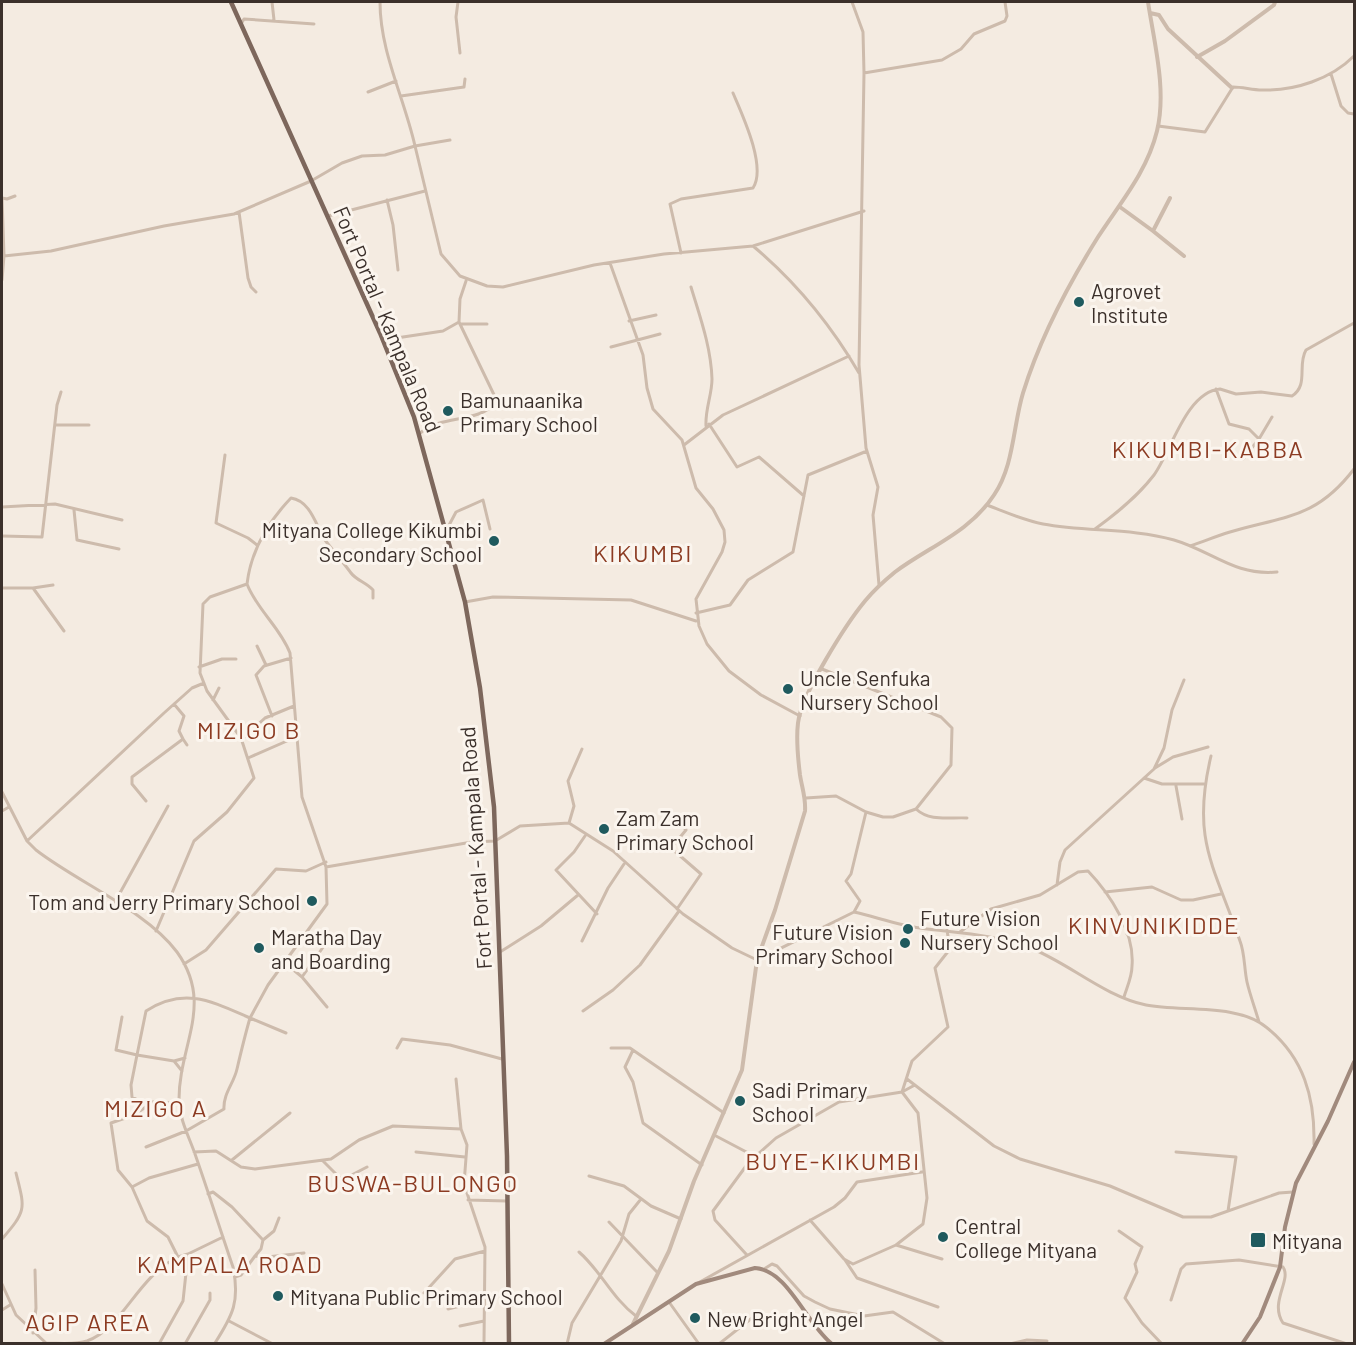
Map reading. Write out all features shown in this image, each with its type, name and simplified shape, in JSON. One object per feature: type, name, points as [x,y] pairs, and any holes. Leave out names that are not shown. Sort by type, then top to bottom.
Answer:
[{"type":"main road","name":"Fort Portal - Kampala Road","points":[[231,2],[383,340],[419,434],[447,529],[465,602],[491,768],[507,1201],[509,1344]]},
{"type":"main road","points":[[1242,1344],[1264,1308],[1280,1267],[1293,1192],[1314,1144],[1329,1121],[1354,1062]]},
{"type":"main road","points":[[604,1344],[696,1284],[741,1270],[764,1269],[779,1277],[809,1321],[832,1344]]},
{"type":"main road","points":[[477,1344],[484,1342],[503,1344]]},
{"type":"street","points":[[272,2],[274,20]]},
{"type":"street","points":[[380,2],[382,38],[415,146],[441,254],[448,265],[466,280],[503,286],[610,263],[753,246],[864,211]]},
{"type":"street","points":[[458,2],[456,17],[460,53]]},
{"type":"street","points":[[852,2],[863,32],[864,211],[859,280],[860,375],[867,451],[878,487],[873,515],[879,585]]},
{"type":"street","points":[[864,73],[942,60],[952,56],[974,34],[1005,21],[1007,16],[1005,2]]},
{"type":"street","points":[[633,1324],[669,1251],[744,1063],[757,960],[776,910],[806,798],[800,774],[800,716],[822,669],[864,602],[879,585],[976,519],[1005,474],[1023,394],[1043,341],[1082,263],[1141,172],[1158,126],[1158,75],[1148,2]]},
{"type":"street","points":[[1197,57],[1225,41],[1275,2]]},
{"type":"street","points":[[1150,13],[1159,15],[1168,29],[1232,88],[1284,88],[1306,84],[1331,74],[1354,56]]},
{"type":"street","points":[[241,24],[244,20],[314,24]]},
{"type":"street","points":[[1331,74],[1342,108],[1354,114]]},
{"type":"street","points":[[401,96],[464,87],[465,79]]},
{"type":"street","points":[[368,92],[396,81]]},
{"type":"street","points":[[1158,126],[1205,132],[1232,88]]},
{"type":"street","points":[[681,253],[670,204],[681,199],[753,188],[755,184],[756,161],[748,127],[733,93]]},
{"type":"street","points":[[4,256],[51,251],[239,212],[311,181],[342,163],[362,156],[385,155],[415,146],[450,140]]},
{"type":"street","points":[[328,216],[368,208],[387,200],[425,192]]},
{"type":"street","points":[[2,280],[4,256],[2,198],[15,196]]},
{"type":"street","points":[[1153,231],[1170,198]]},
{"type":"street","points":[[387,200],[393,225],[398,270]]},
{"type":"street","points":[[1120,207],[1184,256]]},
{"type":"street","points":[[239,212],[248,278],[251,287],[256,292]]},
{"type":"street","points":[[753,246],[786,277],[815,310],[860,375]]},
{"type":"street","points":[[610,263],[643,356],[647,388],[653,409],[676,432],[684,445],[696,488],[720,519],[726,536],[722,552],[698,590],[696,621],[707,644],[729,670],[761,694],[800,716]]},
{"type":"street","points":[[419,434],[430,425],[473,416],[497,401],[460,323],[460,299],[466,280]]},
{"type":"street","points":[[691,287],[711,364],[712,380],[705,416],[708,425],[737,466],[759,458],[804,496]]},
{"type":"street","points":[[629,321],[656,315]]},
{"type":"street","points":[[383,340],[443,331],[460,323],[487,324]]},
{"type":"street","points":[[1095,529],[1136,496],[1154,475],[1182,421],[1202,397],[1216,389],[1236,394],[1261,392],[1292,396],[1300,387],[1303,356],[1306,350],[1354,323]]},
{"type":"street","points":[[611,347],[660,334]]},
{"type":"street","points":[[684,445],[708,425],[744,404],[849,356]]},
{"type":"street","points":[[1216,389],[1229,424],[1249,429],[1258,439]]},
{"type":"street","points":[[2,536],[41,538],[61,392]]},
{"type":"street","points":[[1243,459],[1272,417]]},
{"type":"street","points":[[56,425],[89,425]]},
{"type":"street","points":[[696,613],[730,605],[748,580],[792,552],[810,473],[867,451]]},
{"type":"street","points":[[225,455],[216,523],[248,538],[256,545]]},
{"type":"street","points":[[1190,546],[1230,532],[1268,525],[1300,514],[1325,499],[1354,469]]},
{"type":"street","points":[[146,1148],[186,1131],[224,1109],[223,1100],[237,1070],[240,1049],[250,1018],[284,962],[327,904],[326,865],[302,797],[291,658],[284,640],[255,601],[247,584],[256,545],[278,512],[291,498],[296,499],[313,516],[323,536],[351,576],[373,590],[373,598]]},
{"type":"street","points":[[447,529],[456,512],[483,500],[490,529]]},
{"type":"street","points":[[2,507],[46,504],[122,520]]},
{"type":"street","points":[[987,504],[1017,517],[1043,524],[1137,531],[1190,546],[1252,573],[1277,572]]},
{"type":"street","points":[[75,510],[77,540],[81,543],[119,549]]},
{"type":"street","points":[[156,931],[194,841],[227,812],[253,781],[254,773],[241,740],[231,721],[213,700],[199,667],[203,604],[210,597],[247,584]]},
{"type":"street","points":[[2,588],[33,588],[52,585]]},
{"type":"street","points":[[33,588],[64,631]]},
{"type":"street","points":[[465,602],[494,597],[631,600],[696,621]]},
{"type":"street","points":[[257,646],[266,665]]},
{"type":"street","points":[[199,667],[222,658],[236,659]]},
{"type":"street","points":[[272,716],[256,675],[266,665],[291,658]]},
{"type":"street","points":[[806,798],[836,796],[866,812],[887,817],[916,809],[951,765],[952,728],[941,717],[822,669]]},
{"type":"street","points":[[1154,769],[1164,748],[1172,710],[1184,680]]},
{"type":"street","points":[[27,841],[174,704],[196,685],[204,683]]},
{"type":"street","points":[[213,700],[219,688]]},
{"type":"street","points":[[174,704],[184,716],[179,731],[188,745]]},
{"type":"street","points":[[241,740],[259,723],[294,706]]},
{"type":"street","points":[[248,758],[296,737]]},
{"type":"street","points":[[146,801],[132,784],[132,777],[183,739]]},
{"type":"street","points":[[1057,885],[1060,862],[1065,850],[1154,769],[1173,756],[1208,747]]},
{"type":"street","points":[[569,823],[574,806],[568,781],[582,749]]},
{"type":"street","points":[[1211,756],[1205,784],[1203,828],[1209,861],[1241,944],[1247,982],[1259,1022]]},
{"type":"street","points":[[1144,778],[1176,785],[1205,784]]},
{"type":"street","points":[[1176,785],[1182,819]]},
{"type":"street","points":[[2,792],[27,841],[47,859],[156,931],[171,944],[184,964],[196,996],[184,1058],[179,1103],[186,1131],[235,1277],[234,1308],[229,1321],[215,1343]]},
{"type":"street","points":[[115,902],[168,806]]},
{"type":"street","points":[[2,811],[9,807]]},
{"type":"street","points":[[916,809],[923,816],[932,818],[967,818]]},
{"type":"street","points":[[757,960],[854,912],[860,902],[846,881],[851,874],[866,812]]},
{"type":"street","points":[[583,1011],[613,990],[640,965],[701,874],[671,848],[686,830],[680,821],[683,815]]},
{"type":"street","points":[[184,964],[206,950],[276,869],[306,870],[472,842],[495,841],[520,826],[569,823],[613,852],[678,910],[732,948],[757,960]]},
{"type":"street","points":[[585,835],[574,852],[556,868],[597,914]]},
{"type":"street","points":[[582,941],[608,888],[624,864]]},
{"type":"street","points":[[960,932],[991,909],[1040,895],[1078,872],[1088,871],[1105,892],[1127,934],[1133,965],[1124,998]]},
{"type":"street","points":[[1105,892],[1152,887],[1181,900],[1221,894]]},
{"type":"street","points":[[498,954],[541,926],[578,895]]},
{"type":"street","points":[[854,912],[917,928],[946,930],[1012,941],[1043,953],[1124,998],[1145,1005],[1221,1012],[1259,1022],[1284,1045],[1306,1081],[1313,1100],[1314,1144]]},
{"type":"street","points":[[1127,934],[1170,924]]},
{"type":"street","points":[[902,1092],[912,1061],[948,1027],[935,968],[950,949],[946,930]]},
{"type":"street","points":[[302,977],[331,936]]},
{"type":"street","points":[[284,962],[302,977],[327,1007]]},
{"type":"street","points":[[179,1103],[136,1100],[130,1093],[146,1011],[162,1004],[196,996],[286,1033]]},
{"type":"street","points":[[122,1017],[116,1050],[174,1060],[184,1058]]},
{"type":"street","points":[[397,1048],[402,1039],[430,1041],[502,1059]]},
{"type":"street","points":[[611,1048],[625,1047],[633,1050],[724,1113]]},
{"type":"street","points":[[633,1050],[625,1067],[633,1082],[643,1123],[702,1165]]},
{"type":"street","points":[[174,1060],[182,1071]]},
{"type":"street","points":[[456,1079],[461,1129],[467,1145],[463,1179],[468,1200],[485,1243],[484,1342]]},
{"type":"street","points":[[906,1079],[987,1142],[1020,1160],[1088,1178],[1183,1217],[1199,1218],[1228,1211],[1280,1193],[1293,1192]]},
{"type":"street","points":[[746,1254],[715,1220],[713,1211],[754,1156],[776,1138],[839,1102],[902,1092],[913,1086]]},
{"type":"street","points":[[844,1259],[849,1263],[857,1263],[896,1245],[923,1224],[927,1198],[922,1173],[918,1113],[902,1092]]},
{"type":"street","points":[[153,1102],[134,1115],[111,1123],[118,1170],[132,1187],[147,1221],[168,1237],[178,1257]]},
{"type":"street","points":[[232,1160],[290,1113]]},
{"type":"street","points":[[194,1152],[216,1151],[246,1169],[323,1161],[340,1155],[359,1140],[393,1126],[461,1129]]},
{"type":"street","points":[[716,1136],[754,1156]]},
{"type":"street","points":[[416,1152],[465,1157]]},
{"type":"street","points":[[1176,1152],[1236,1157],[1228,1211]]},
{"type":"street","points":[[323,1161],[342,1180],[367,1167]]},
{"type":"street","points":[[132,1187],[149,1178],[198,1164]]},
{"type":"street","points":[[2,1239],[24,1207],[16,1173]]},
{"type":"street","points":[[696,1284],[845,1198],[857,1182],[922,1173]]},
{"type":"street","points":[[589,1176],[624,1186],[641,1199],[681,1219]]},
{"type":"street","points":[[208,1194],[213,1192],[232,1207],[263,1240]]},
{"type":"street","points":[[567,1344],[572,1323],[599,1274],[623,1238],[625,1222],[641,1199]]},
{"type":"street","points":[[468,1200],[507,1201]]},
{"type":"street","points":[[235,1277],[241,1275],[261,1249],[263,1240],[274,1231],[279,1218]]},
{"type":"street","points":[[810,1220],[844,1259],[857,1278],[938,1307]]},
{"type":"street","points":[[609,1222],[657,1272]]},
{"type":"street","points":[[1119,1231],[1142,1247],[1135,1264],[1137,1272],[1125,1293],[1127,1302],[1162,1344]]},
{"type":"street","points":[[2,1284],[10,1305],[33,1333],[46,1344],[86,1342],[102,1334],[148,1277],[178,1257],[223,1237]]},
{"type":"street","points":[[896,1245],[942,1259]]},
{"type":"street","points":[[424,1293],[455,1259],[485,1251]]},
{"type":"street","points":[[579,1252],[616,1297],[636,1316]]},
{"type":"street","points":[[255,1256],[304,1253]]},
{"type":"street","points":[[159,1344],[183,1301],[185,1265],[188,1254]]},
{"type":"street","points":[[1171,1300],[1184,1265],[1239,1260],[1280,1267],[1284,1268],[1286,1274],[1277,1307],[1282,1323],[1347,1344]]},
{"type":"street","points":[[764,1269],[772,1264],[777,1266],[804,1296],[830,1309],[864,1316],[893,1312],[945,1344]]},
{"type":"street","points":[[33,1333],[36,1308],[35,1270]]},
{"type":"street","points":[[185,1344],[210,1300],[210,1293]]},
{"type":"street","points":[[448,1309],[484,1300]]},
{"type":"street","points":[[668,1301],[699,1344]]},
{"type":"street","points":[[2,1310],[10,1305]]},
{"type":"street","points":[[719,1344],[752,1318]]},
{"type":"street","points":[[460,1326],[484,1320]]},
{"type":"street","points":[[229,1321],[273,1344]]},
{"type":"street","points":[[1010,1344],[1027,1340],[1047,1341]]},
{"type":"place","name":"Agrovet Institute","points":[[1079,302]]},
{"type":"place","name":"Bamunaanika Primary School","points":[[448,411]]},
{"type":"place","name":"Mityana College Kikumbi Secondary School","points":[[494,541]]},
{"type":"place","name":"Uncle Senfuka Nursery School","points":[[788,689]]},
{"type":"place","name":"Zam Zam Primary School","points":[[604,829]]},
{"type":"place","name":"Tom and Jerry Primary School","points":[[312,901]]},
{"type":"place","name":"Future Vision Nursery School","points":[[908,929]]},
{"type":"place","name":"Future Vision Primary School","points":[[905,943]]},
{"type":"place","name":"Maratha Day and Boarding","points":[[259,948]]},
{"type":"place","name":"Sadi Primary School","points":[[740,1101]]},
{"type":"place","name":"Central College Mityana","points":[[943,1237]]},
{"type":"place","name":"Mityana","points":[[1258,1240]]},
{"type":"place","name":"Mityana Public Primary School","points":[[278,1296]]},
{"type":"place","name":"New Bright Angel","points":[[695,1318]]},
{"type":"district","name":"KIKUMBI-KABBA","points":[[1208,448]]},
{"type":"district","name":"KIKUMBI","points":[[643,552]]},
{"type":"district","name":"MIZIGO B","points":[[249,729]]},
{"type":"district","name":"KINVUNIKIDDE","points":[[1154,924]]},
{"type":"district","name":"MIZIGO A","points":[[156,1107]]},
{"type":"district","name":"BUYE-KIKUMBI","points":[[833,1160]]},
{"type":"district","name":"BUSWA-BULONGO","points":[[413,1182]]},
{"type":"district","name":"KAMPALA ROAD","points":[[230,1263]]},
{"type":"district","name":"AGIP AREA","points":[[88,1321]]}]
